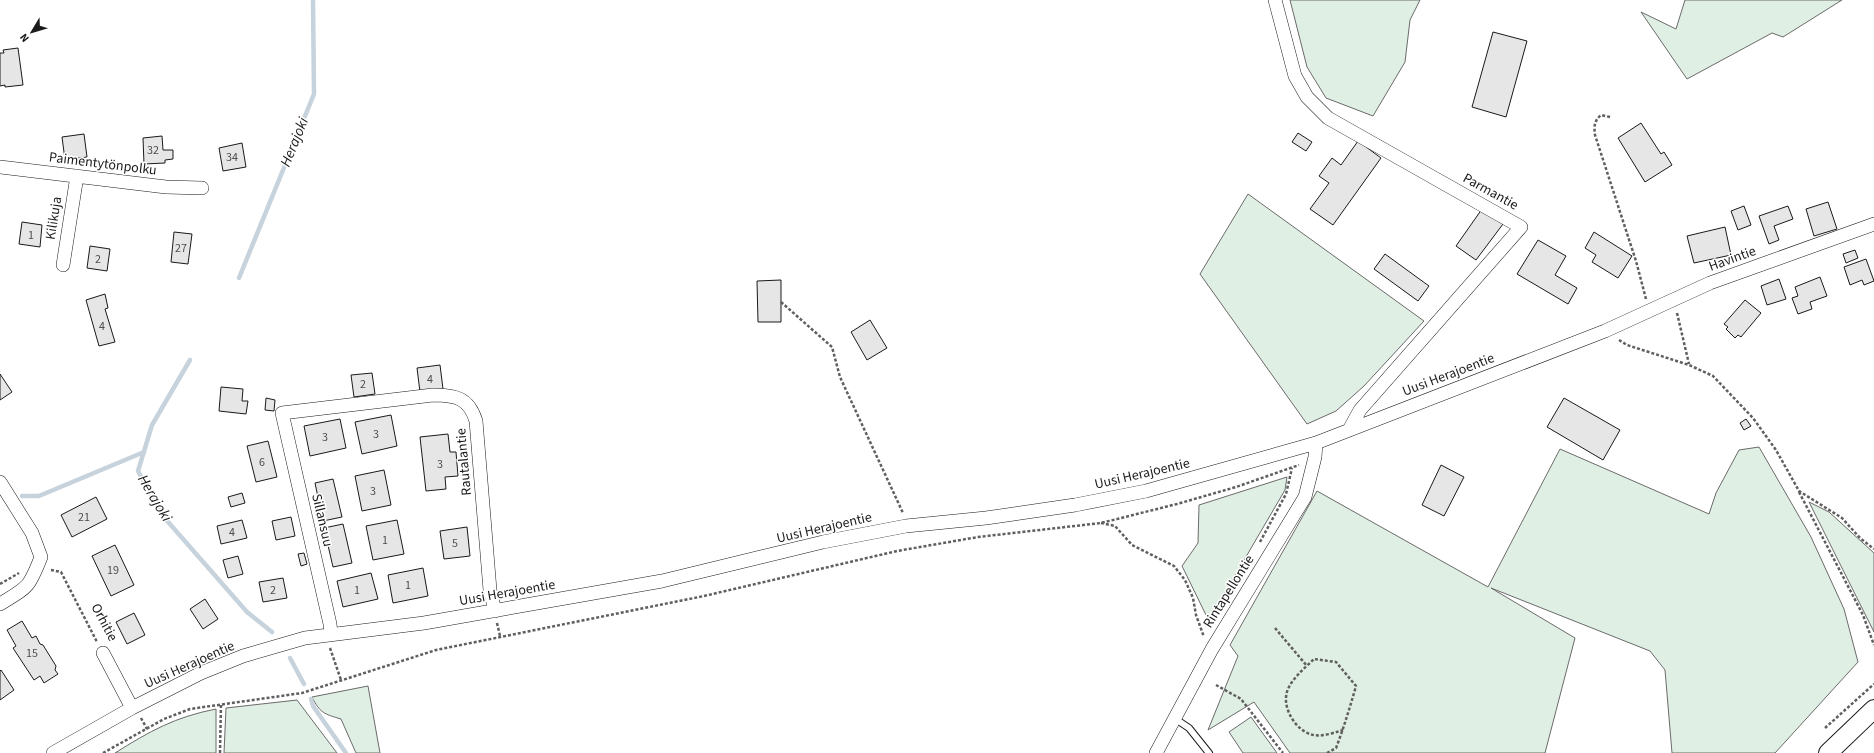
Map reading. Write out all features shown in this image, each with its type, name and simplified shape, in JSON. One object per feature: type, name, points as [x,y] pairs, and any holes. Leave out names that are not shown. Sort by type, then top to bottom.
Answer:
[{"type":"main road","points":[[1828,753],[1874,709]]},
{"type":"street","name":"Parmantie","points":[[1275,0],[1294,76],[1307,97],[1328,118],[1521,227],[1360,410],[1349,430]]},
{"type":"street","name":"Paimentytönpolku","points":[[0,167],[166,187],[202,188]]},
{"type":"street","name":"Kilikuja","points":[[63,265],[76,176]]},
{"type":"street","name":"Havintie","points":[[1605,331],[1710,283],[1874,224]]},
{"type":"street","name":"Uusi Herajoentie","points":[[53,753],[132,708],[201,673],[243,656],[305,638],[424,623],[662,581],[823,542],[906,526],[986,518],[1075,505],[1146,491],[1316,443],[1605,331]]},
{"type":"street","name":"Rautalantie","points":[[282,413],[433,395],[446,395],[466,402],[473,412],[476,422],[490,590],[496,611]]},
{"type":"street","name":"Sillansuu","points":[[282,413],[331,634]]},
{"type":"street","name":"Rintapellontie","points":[[1156,753],[1212,649],[1305,497],[1315,457],[1316,443]]},
{"type":"street","points":[[0,482],[32,533],[39,547],[41,556],[30,583],[23,590],[0,604]]},
{"type":"street","name":"Orhitie","points":[[103,653],[132,708]]},
{"type":"lane","points":[[1174,718],[1189,728],[1208,753]]},
{"type":"path","points":[[1610,117],[1601,115],[1596,119],[1594,124],[1595,135],[1636,261],[1648,311]]},
{"type":"path","points":[[1674,299],[1679,328],[1689,365]]},
{"type":"path","points":[[781,302],[832,347],[840,377],[900,506],[906,526]]},
{"type":"path","points":[[1605,331],[1627,345],[1689,365],[1713,376],[1754,418],[1776,450],[1799,491],[1863,615],[1874,644]]},
{"type":"path","points":[[103,753],[164,718],[190,709],[302,693],[436,650],[704,596],[897,551],[978,537],[1101,523],[1177,504],[1236,487],[1292,468],[1315,457]]},
{"type":"path","points":[[1799,491],[1842,518],[1860,538],[1874,549]]},
{"type":"path","points":[[1101,523],[1115,526],[1132,545],[1174,566],[1185,580],[1193,598],[1196,616],[1206,642]]},
{"type":"path","name":"Orhitie","points":[[37,566],[60,572],[103,653]]},
{"type":"path","points":[[1275,628],[1307,666]]},
{"type":"path","points":[[331,634],[329,645],[340,680]]},
{"type":"path","points":[[1327,753],[1336,748],[1343,730],[1356,686],[1336,662],[1314,659],[1295,677],[1285,698],[1290,719],[1310,734],[1329,735],[1343,730]]},
{"type":"path","points":[[1825,728],[1874,684]]},
{"type":"path","points":[[1216,685],[1242,699],[1283,753]]},
{"type":"path","points":[[220,753],[221,704]]},
{"type":"green space","points":[[1290,0],[1420,0],[1410,20],[1405,62],[1373,116],[1326,98],[1307,67]]},
{"type":"green space","points":[[1685,0],[1842,0],[1783,37],[1772,33],[1687,79],[1641,12],[1676,29]]},
{"type":"green space","points":[[1248,194],[1424,321],[1364,386],[1336,411],[1307,424],[1200,274]]},
{"type":"green space","points":[[1759,447],[1811,537],[1844,609],[1858,662],[1775,753],[1672,753],[1665,670],[1650,651],[1491,588],[1575,638],[1545,753],[1290,753],[1254,702],[1208,730],[1238,656],[1230,645],[1317,491],[1488,587],[1560,449],[1709,514],[1716,493],[1739,450]]},
{"type":"green space","points":[[1287,477],[1285,490],[1212,615],[1206,615],[1182,566],[1198,543],[1199,505]]},
{"type":"green space","points":[[1809,502],[1829,512],[1874,553],[1874,632]]},
{"type":"green space","points":[[368,686],[380,753],[356,753],[341,719],[330,716],[320,710],[312,697]]},
{"type":"green space","points":[[297,700],[337,753],[224,753],[226,708]]},
{"type":"green space","points":[[216,709],[216,753],[115,753],[163,726],[188,716]]},
{"type":"green space","points":[[1251,717],[1277,753],[1243,753],[1229,732]]},
{"type":"building","points":[[1493,32],[1527,41],[1506,117],[1472,107]]},
{"type":"building","points":[[18,48],[23,85],[5,87],[5,85],[0,86],[0,53],[4,53],[3,50]]},
{"type":"building","points":[[1641,123],[1661,154],[1664,152],[1672,165],[1645,182],[1618,138]]},
{"type":"building","points":[[1298,133],[1312,142],[1306,151],[1292,142]]},
{"type":"building","points":[[84,134],[87,157],[65,160],[62,137]]},
{"type":"building","points":[[162,136],[163,150],[173,150],[173,159],[165,160],[165,163],[144,164],[143,138]]},
{"type":"building","points":[[1358,141],[1381,158],[1333,225],[1310,209],[1329,183],[1319,176],[1332,158],[1341,165]]},
{"type":"building","points":[[242,143],[246,167],[223,171],[219,148]]},
{"type":"building","points":[[1828,202],[1837,229],[1814,236],[1806,209]]},
{"type":"building","points":[[1744,206],[1751,225],[1738,230],[1731,211]]},
{"type":"building","points":[[1788,206],[1793,219],[1774,226],[1779,240],[1769,244],[1759,216]]},
{"type":"building","points":[[1482,209],[1503,224],[1476,260],[1456,246]]},
{"type":"building","points":[[22,222],[42,225],[40,247],[19,244]]},
{"type":"building","points":[[1725,227],[1731,255],[1694,263],[1687,236]]},
{"type":"building","points":[[174,232],[192,234],[188,264],[171,262]]},
{"type":"building","points":[[1594,232],[1632,256],[1618,278],[1592,262],[1596,255],[1585,248]]},
{"type":"building","points":[[1538,240],[1566,256],[1555,275],[1577,288],[1568,304],[1517,274]]},
{"type":"building","points":[[90,246],[110,249],[107,271],[87,268]]},
{"type":"building","points":[[1855,250],[1858,258],[1846,263],[1843,254]]},
{"type":"building","points":[[1385,254],[1429,286],[1418,301],[1374,269]]},
{"type":"building","points":[[1866,259],[1874,281],[1864,285],[1862,280],[1850,285],[1844,267]]},
{"type":"building","points":[[1820,277],[1827,296],[1810,302],[1812,309],[1798,314],[1792,298],[1798,296],[1795,287]]},
{"type":"building","points":[[1779,279],[1786,299],[1767,305],[1761,286]]},
{"type":"building","points":[[781,280],[781,322],[758,322],[757,281]]},
{"type":"building","points":[[105,294],[108,308],[105,309],[115,342],[99,346],[86,300]]},
{"type":"building","points":[[1745,300],[1761,313],[1741,337],[1738,335],[1735,338],[1726,329],[1728,327],[1724,324]]},
{"type":"building","points":[[870,320],[887,348],[867,360],[851,332]]},
{"type":"building","points":[[440,365],[443,389],[420,392],[417,368]]},
{"type":"building","points":[[372,373],[375,394],[354,397],[351,375]]},
{"type":"building","points":[[0,374],[12,392],[0,400]]},
{"type":"building","points":[[221,387],[243,389],[242,401],[248,401],[246,414],[219,411]]},
{"type":"building","points":[[266,398],[275,400],[274,411],[265,410]]},
{"type":"building","points":[[1564,398],[1620,430],[1603,460],[1547,427]]},
{"type":"building","points":[[391,415],[397,446],[362,454],[355,422]]},
{"type":"building","points":[[340,419],[346,448],[310,456],[304,426]]},
{"type":"building","points":[[1746,419],[1751,426],[1744,430],[1740,423]]},
{"type":"building","points":[[448,434],[450,452],[456,452],[458,476],[445,477],[446,489],[426,491],[420,437]]},
{"type":"building","points":[[268,441],[277,477],[256,482],[247,446]]},
{"type":"building","points":[[1441,465],[1464,477],[1444,516],[1422,505]]},
{"type":"building","points":[[384,470],[391,505],[362,511],[355,476]]},
{"type":"building","points":[[333,479],[342,517],[323,521],[315,483]]},
{"type":"building","points":[[242,493],[245,503],[231,507],[228,497]]},
{"type":"building","points":[[96,497],[107,519],[72,537],[61,515]]},
{"type":"building","points":[[291,517],[295,536],[276,540],[272,521]]},
{"type":"building","points":[[242,520],[247,538],[221,544],[217,526]]},
{"type":"building","points":[[397,520],[404,554],[373,560],[366,526]]},
{"type":"building","points":[[343,524],[352,563],[333,567],[324,528]]},
{"type":"building","points":[[467,527],[470,556],[444,559],[440,531]]},
{"type":"building","points":[[115,545],[134,585],[111,596],[92,556]]},
{"type":"building","points":[[304,553],[307,564],[301,566],[298,554]]},
{"type":"building","points":[[238,556],[243,574],[228,578],[223,560]]},
{"type":"building","points":[[423,568],[428,596],[393,603],[388,575]]},
{"type":"building","points":[[371,573],[378,599],[343,607],[337,581]]},
{"type":"building","points":[[283,578],[287,598],[263,602],[259,582]]},
{"type":"building","points":[[205,599],[218,619],[203,629],[190,609]]},
{"type":"building","points":[[134,613],[145,635],[127,644],[116,622]]},
{"type":"building","points":[[22,621],[32,638],[36,636],[40,644],[43,645],[56,666],[55,670],[58,674],[44,683],[40,676],[34,680],[13,648],[16,646],[7,630]]},
{"type":"building","points":[[1,670],[14,690],[0,700],[0,671]]},
{"type":"waterway","name":"Herajoki","points":[[239,278],[314,94],[313,0]]},
{"type":"waterway","name":"Herajoki","points":[[190,360],[152,425],[138,471],[162,515],[247,612],[272,632]]},
{"type":"waterway","points":[[22,496],[39,496],[144,452]]},
{"type":"waterway","name":"Herajoki","points":[[290,658],[304,684]]},
{"type":"waterway","name":"Herajoki","points":[[311,699],[313,706],[346,753]]}]
